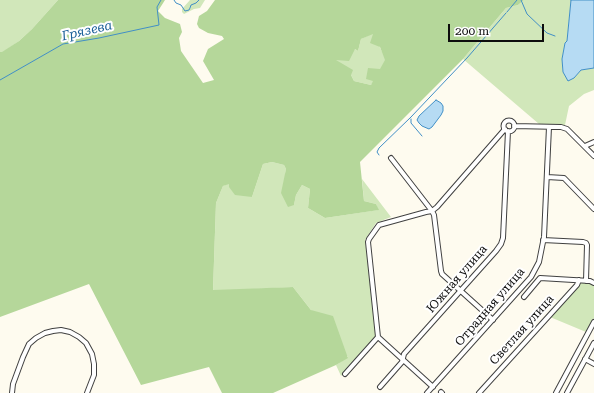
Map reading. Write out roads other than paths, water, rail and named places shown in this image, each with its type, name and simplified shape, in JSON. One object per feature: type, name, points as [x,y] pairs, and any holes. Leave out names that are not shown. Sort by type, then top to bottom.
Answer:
[{"type":"street","points":[[506,130],[503,124],[507,121],[512,121],[514,126]]},
{"type":"street","points":[[433,387],[378,338],[368,242],[370,237],[379,225],[432,210],[437,207],[506,130],[513,129],[514,126],[567,128],[594,156]]},
{"type":"street","name":"Отрадная улица","points":[[427,393],[531,277],[539,262],[544,240],[549,128]]},
{"type":"street","name":"Южная улица","points":[[380,387],[402,362],[404,354],[501,244],[503,238],[506,130]]},
{"type":"street","points":[[585,146],[594,142]]},
{"type":"street","points":[[391,158],[432,210],[435,218],[442,274],[493,320]]},
{"type":"street","points":[[547,177],[564,178],[594,209]]},
{"type":"street","points":[[544,240],[586,243],[586,281]]},
{"type":"street","points":[[524,297],[540,278],[590,281],[594,283]]},
{"type":"street","name":"Светлая улица","points":[[479,393],[579,280]]},
{"type":"street","points":[[556,393],[594,322]]},
{"type":"street","points":[[12,393],[13,384],[29,344],[45,333],[53,330],[61,330],[70,332],[79,337],[86,344],[92,354],[94,375],[87,393]]},
{"type":"street","points":[[345,374],[378,338]]},
{"type":"street","points":[[567,393],[594,343]]},
{"type":"street","points":[[585,359],[594,364]]},
{"type":"water","points":[[571,0],[594,0],[594,68],[581,70],[574,78],[568,81],[563,72],[562,59],[565,43],[567,41]]},
{"type":"water","points":[[436,100],[443,106],[443,111],[429,129],[422,126],[417,120],[419,116]]},
{"type":"waterway","name":"Грязева","points":[[0,80],[63,44],[159,25],[157,7],[161,0]]},
{"type":"waterway","name":"Грязева","points":[[174,0],[176,3],[181,5],[185,11],[189,10],[191,5],[199,0]]},
{"type":"waterway","points":[[507,12],[517,0]]},
{"type":"waterway","name":"Грязева","points":[[521,0],[527,14],[547,33],[555,36]]},
{"type":"waterway","points":[[379,155],[377,152],[379,148],[411,117],[467,58],[506,13]]},
{"type":"waterway","points":[[411,119],[411,123],[422,136]]}]
